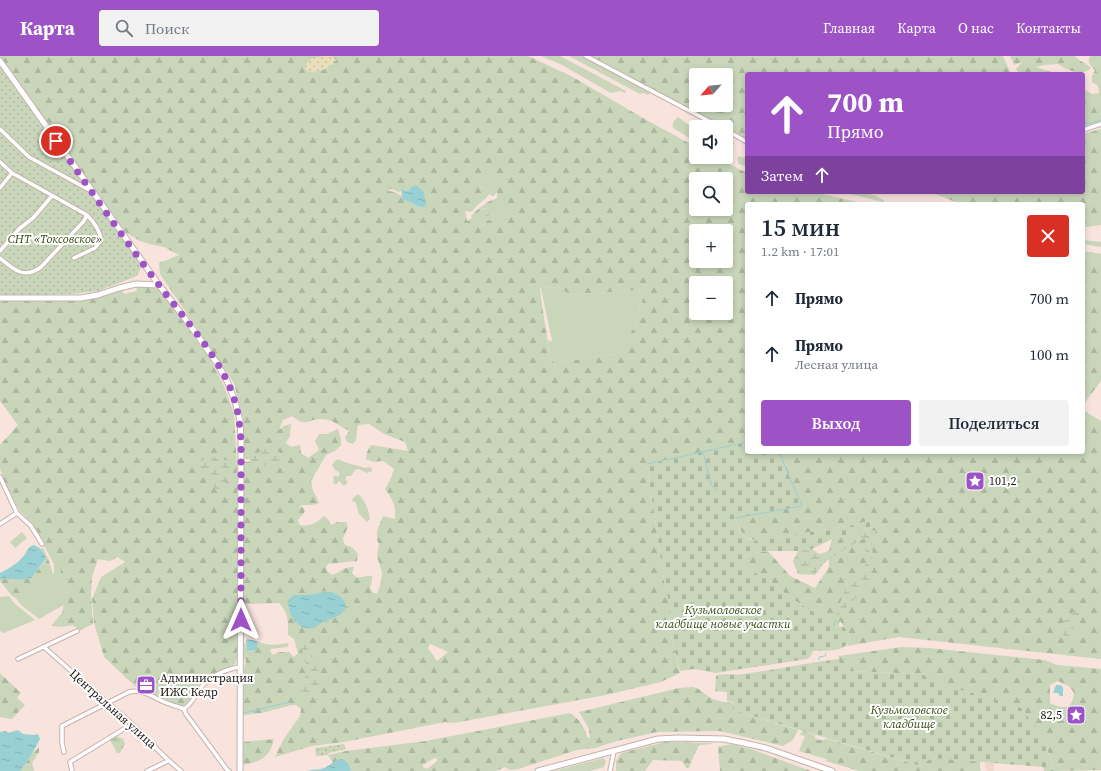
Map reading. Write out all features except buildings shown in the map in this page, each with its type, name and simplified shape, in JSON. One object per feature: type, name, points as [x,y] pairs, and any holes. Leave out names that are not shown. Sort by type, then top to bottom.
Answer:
[{"type":"street","points":[[586,56],[707,120]]},
{"type":"street","points":[[0,61],[2,67],[91,191],[217,363],[227,381],[235,401],[240,421],[240,771]]},
{"type":"street","points":[[1085,129],[1101,124]]},
{"type":"street","points":[[0,129],[29,157],[91,191]]},
{"type":"street","points":[[733,134],[745,141]]},
{"type":"street","points":[[0,162],[12,173],[87,215],[100,234],[101,240],[95,248],[74,258]]},
{"type":"street","points":[[0,188],[12,173]]},
{"type":"street","points":[[0,251],[19,229],[34,218],[52,196]]},
{"type":"street","points":[[0,258],[20,273],[35,271],[41,267],[84,221],[87,215]]},
{"type":"street","points":[[0,298],[81,298],[98,295],[136,284],[159,285]]},
{"type":"street","points":[[0,477],[17,513],[31,526],[42,544]]},
{"type":"street","points":[[0,524],[17,513]]},
{"type":"street","points":[[18,659],[77,631]]},
{"type":"street","name":"Центральная улица","points":[[44,647],[132,724],[162,752],[168,761],[181,771]]},
{"type":"street","points":[[184,709],[193,701],[201,688],[210,679],[229,670],[241,667]]},
{"type":"street","points":[[64,752],[62,743],[62,726],[107,702],[130,692],[141,691],[147,692],[160,700],[184,709],[186,714],[229,771]]},
{"type":"street","points":[[72,771],[70,762],[132,724]]},
{"type":"street","points":[[538,771],[658,739],[678,738],[724,739],[766,748],[832,771]]},
{"type":"street","points":[[610,771],[614,751]]},
{"type":"street","points":[[147,771],[168,761]]},
{"type":"shaded area","points":[[985,763],[994,763],[994,771],[987,771],[985,768]]},
{"type":"green space","points":[[0,56],[323,56],[528,56],[571,76],[689,143],[689,164],[729,164],[745,172],[745,194],[822,194],[858,202],[745,202],[745,442],[647,464],[664,581],[669,602],[670,632],[680,673],[661,682],[606,695],[454,723],[445,722],[344,742],[312,746],[275,757],[283,740],[300,716],[301,709],[296,705],[292,705],[262,713],[243,715],[243,681],[246,661],[243,656],[243,644],[246,644],[247,651],[257,650],[257,641],[272,645],[287,643],[289,645],[287,647],[270,649],[272,655],[280,652],[289,652],[294,657],[298,653],[294,639],[288,635],[288,622],[286,614],[279,603],[245,604],[246,633],[243,633],[244,462],[267,461],[282,468],[278,455],[244,459],[244,422],[234,383],[160,274],[159,263],[179,255],[164,247],[140,241],[125,232],[5,66]],"holes":[[[323,56],[326,57],[305,69],[308,62]],[[487,174],[496,176],[499,179],[500,184],[493,189],[485,189],[480,187],[479,181]],[[411,187],[419,188],[425,199],[424,207],[418,206],[406,200],[402,193],[401,196],[395,192],[388,191],[389,189],[398,192],[404,190],[408,193]],[[497,192],[497,198],[489,201],[481,207],[471,216],[472,218],[467,221],[465,211],[473,211],[489,194],[494,196]],[[501,205],[507,211],[509,220],[502,224],[488,220],[484,226],[477,225],[475,217],[477,213],[484,208],[490,209]],[[559,287],[570,295],[637,290],[644,294],[634,328],[616,354],[554,363],[549,357],[540,288]],[[292,416],[301,422],[317,419],[329,420],[349,431],[345,437],[347,442],[353,444],[356,439],[358,425],[369,424],[384,434],[405,442],[408,451],[371,445],[367,452],[366,459],[373,462],[383,461],[394,469],[385,489],[393,503],[395,519],[383,516],[377,531],[377,540],[379,544],[377,556],[382,572],[381,582],[377,594],[372,592],[370,587],[372,576],[356,577],[352,573],[354,567],[345,568],[332,575],[327,571],[326,567],[328,564],[357,561],[358,554],[353,548],[344,544],[343,538],[348,527],[346,522],[337,522],[331,525],[325,516],[317,522],[308,525],[300,525],[298,521],[305,511],[303,507],[298,506],[319,503],[313,491],[311,481],[326,455],[335,451],[341,445],[338,429],[327,434],[319,434],[315,441],[319,450],[308,458],[301,453],[300,445],[291,447],[286,443],[290,436],[291,424],[284,426],[279,430],[283,420]],[[430,644],[448,652],[437,661],[428,648]]]},
{"type":"green space","points":[[541,56],[560,56],[626,91],[625,93],[620,91],[611,93],[560,64]]},
{"type":"green space","points":[[569,56],[582,56],[650,92],[648,95],[643,93],[640,94]]},
{"type":"green space","points":[[588,56],[1003,56],[1010,72],[745,72],[745,139],[733,133],[733,120],[709,120],[694,112],[733,112],[733,68],[689,68],[689,110]]},
{"type":"green space","points":[[1010,56],[1075,56],[1091,68],[1083,72],[1074,72],[1058,64],[1036,67],[1051,72],[1018,72],[1016,69],[1022,62],[1014,65]]},
{"type":"green space","points":[[1090,56],[1101,56],[1101,122],[1085,127],[1085,90],[1092,94],[1099,93],[1098,86],[1092,82],[1092,76],[1095,70],[1090,64]]},
{"type":"green space","name":"СНТ «Токсовское»","points":[[0,63],[142,266],[137,276],[98,291],[71,294],[0,296]]},
{"type":"green space","points":[[678,117],[689,125],[689,138],[673,128],[675,119]]},
{"type":"green space","points":[[1101,129],[1101,225],[1085,227],[1085,202],[955,202],[936,194],[1085,194],[1085,133]]},
{"type":"green space","points":[[738,156],[745,158],[745,166],[739,164],[737,159]]},
{"type":"green space","points":[[487,174],[496,176],[499,179],[500,184],[495,188],[490,189],[480,187],[479,181]]},
{"type":"green space","points":[[851,194],[870,194],[885,201],[882,202]]},
{"type":"green space","points":[[501,204],[505,207],[509,215],[509,220],[502,225],[492,222],[483,226],[477,225],[475,214],[478,211]]},
{"type":"green space","points":[[490,214],[492,216],[483,224],[479,222],[483,216]]},
{"type":"green space","points":[[1085,240],[1101,242],[1101,247],[1085,244]]},
{"type":"green space","points":[[1085,251],[1101,254],[1101,381],[1085,402]]},
{"type":"green space","points":[[136,286],[159,289],[210,359],[224,386],[234,414],[237,467],[238,656],[235,664],[215,673],[200,683],[194,696],[183,706],[161,699],[143,686],[137,688],[104,657],[94,623],[92,599],[101,577],[125,562],[118,557],[110,561],[98,559],[92,577],[91,596],[93,624],[80,630],[72,625],[63,627],[51,626],[62,613],[67,589],[57,583],[61,569],[54,564],[32,523],[20,511],[5,484],[0,468],[0,445],[18,425],[0,401],[0,300],[82,300],[98,298],[115,291],[122,290],[124,294],[137,291]]},
{"type":"green space","points":[[559,287],[570,295],[637,290],[644,293],[634,328],[616,354],[554,363],[549,357],[548,339],[550,342],[552,340],[541,288]]},
{"type":"green space","points":[[1085,411],[1101,421],[1101,659],[899,637],[847,646],[850,640],[848,633],[840,621],[839,626],[834,626],[831,621],[788,596],[765,577],[752,572],[746,566],[744,561],[747,554],[768,551],[790,576],[815,588],[829,567],[829,551],[832,539],[876,526],[872,520],[853,525],[756,540],[747,538],[744,535],[735,518],[802,506],[780,454],[1085,454]]},
{"type":"green space","name":"Кузьмоловское кладбище новые участки","points":[[745,442],[745,454],[780,454],[802,506],[735,518],[741,532],[749,539],[753,540],[762,540],[853,525],[872,520],[876,526],[832,539],[812,549],[798,551],[768,551],[747,554],[745,557],[746,566],[752,572],[765,577],[788,596],[810,610],[832,621],[834,626],[844,627],[848,633],[850,641],[847,645],[828,651],[813,651],[807,659],[716,673],[694,669],[680,671],[670,632],[669,602],[664,581],[647,464]]},
{"type":"green space","points":[[275,448],[280,453],[283,465],[277,470],[266,465],[254,467],[250,462],[249,458],[264,449]]},
{"type":"green space","points":[[207,457],[221,458],[231,463],[223,491],[218,492],[202,471],[198,463]]},
{"type":"green space","points":[[338,459],[366,468],[372,468],[372,471],[367,473],[359,469],[355,470],[351,476],[347,476],[345,479],[348,482],[344,486],[339,481],[336,485],[333,482],[334,475],[338,477],[340,473],[335,470],[332,465]]},
{"type":"green space","points":[[358,494],[365,502],[368,509],[370,519],[367,522],[359,514],[356,503],[352,501]]},
{"type":"green space","points":[[877,529],[872,538],[873,570],[866,586],[844,609],[836,620],[838,608],[848,583],[866,566],[865,538],[824,563],[815,575],[798,574],[793,561],[798,551],[812,549],[819,554],[824,553],[857,535]]},
{"type":"green space","points":[[22,532],[27,538],[15,548],[10,542]]},
{"type":"green space","points":[[43,548],[53,574],[47,575],[33,587],[23,590],[16,598],[12,596],[0,579],[31,578],[46,560],[40,549]]},
{"type":"green space","points":[[54,564],[61,568],[57,583],[67,589],[64,605],[39,619],[21,605],[16,598],[23,590],[33,587],[47,575],[54,573]]},
{"type":"green space","points":[[333,589],[344,592],[357,608],[351,613],[343,614],[314,628],[311,628],[319,623],[319,593],[308,595],[294,595],[288,600],[292,595],[297,593],[310,594]]},
{"type":"green space","points":[[9,596],[14,603],[35,620],[4,633],[0,631],[0,597]]},
{"type":"green space","points":[[1075,610],[1078,611],[1079,616],[1077,622],[1075,620],[1072,628],[1074,628],[1083,639],[1071,634],[1067,640],[1063,635],[1061,627]]},
{"type":"green space","points":[[302,637],[309,651],[316,659],[319,675],[317,688],[310,697],[298,694],[305,679],[307,668],[301,648]]},
{"type":"green space","points":[[901,647],[929,648],[1045,660],[1057,665],[1101,669],[1101,770],[1054,771],[1048,751],[1038,732],[1022,709],[988,697],[947,687],[920,674],[851,671],[842,669],[838,659],[839,656]],"holes":[[[1058,681],[1070,687],[1074,693],[1073,699],[1069,706],[1063,707],[1050,703],[1050,685]]]},
{"type":"green space","name":"Кузьмоловское кладбище","points":[[838,659],[842,669],[851,671],[921,674],[947,687],[982,695],[1021,708],[1039,732],[1053,764],[1054,771],[1044,771],[1043,767],[931,758],[921,766],[733,710],[734,702],[727,701],[727,692],[715,691],[716,676],[719,675],[767,671]]},
{"type":"green space","points":[[0,673],[21,693],[17,698],[25,705],[12,719],[0,717]]},
{"type":"green space","points":[[679,688],[695,688],[713,699],[722,702],[734,703],[733,710],[798,730],[793,740],[783,746],[720,731],[657,732],[617,741],[595,748],[577,750],[518,769],[509,770],[505,767],[496,771],[351,771],[348,763],[333,763],[328,755],[346,751],[426,741],[570,713],[579,721],[585,730],[587,737],[590,738],[589,729],[579,712]],"holes":[[[434,758],[437,758],[437,761],[427,769],[423,767],[423,765]]]},
{"type":"green space","points":[[802,731],[815,735],[815,738],[819,740],[828,739],[921,766],[931,758],[980,760],[981,771],[859,771],[799,751],[805,736],[800,735]]},
{"type":"green space","points":[[116,736],[123,739],[125,744],[120,753],[117,753],[110,740]]},
{"type":"green space","points":[[274,739],[267,755],[254,762],[242,765],[242,742]]},
{"type":"green space","points":[[665,742],[712,744],[700,745],[698,747],[689,768],[686,768],[682,761],[653,760],[645,771],[616,771],[616,761],[621,753]]},
{"type":"green space","points":[[344,744],[346,749],[329,753],[328,755],[316,756],[315,748]]},
{"type":"green space","points":[[731,744],[751,749],[811,771],[720,771],[718,747]]},
{"type":"green space","points":[[39,747],[39,752],[32,763],[34,771],[20,771],[32,754]]},
{"type":"green space","points":[[603,758],[606,761],[604,767],[590,771],[554,771]]},
{"type":"sand","points":[[332,56],[336,60],[331,66],[320,71],[308,72],[305,69],[306,64],[312,58]]},
{"type":"water","points":[[417,186],[424,192],[426,206],[421,207],[409,201],[403,200],[401,190],[408,192],[411,187]]},
{"type":"water","points":[[33,545],[42,550],[46,559],[31,578],[0,579],[0,573],[19,561]]},
{"type":"water","points":[[330,592],[337,594],[345,603],[345,610],[342,613],[311,628],[303,627],[297,623],[289,609],[288,600],[294,595]]},
{"type":"water","points":[[247,639],[257,641],[257,650],[247,651]]},
{"type":"water","points":[[1056,685],[1063,687],[1063,696],[1060,696],[1058,693],[1053,693]]},
{"type":"water","points":[[18,730],[23,734],[38,734],[40,739],[20,771],[0,771],[0,732],[6,731],[8,733]]},
{"type":"water","points":[[342,759],[348,763],[351,771],[308,771],[324,768]]},
{"type":"waterway","points":[[1085,124],[1101,120]]},
{"type":"waterway","points":[[647,464],[745,442]]},
{"type":"waterway","points":[[703,452],[711,485],[718,491]]},
{"type":"waterway","points":[[735,518],[802,506],[780,454]]},
{"type":"waterway","points":[[834,626],[836,620]]},
{"type":"waterway","points":[[819,660],[819,657],[825,656],[826,653]]},
{"type":"waterway","points":[[244,713],[290,702]]},
{"type":"place","name":"101,2","points":[[975,481]]},
{"type":"place","name":"Администрация ИЖС Кедр","points":[[146,685]]},
{"type":"place","name":"82,5","points":[[1076,715]]},
{"type":"route","points":[[56,141],[217,363],[227,381],[235,401],[240,421],[241,441],[241,620]]}]
